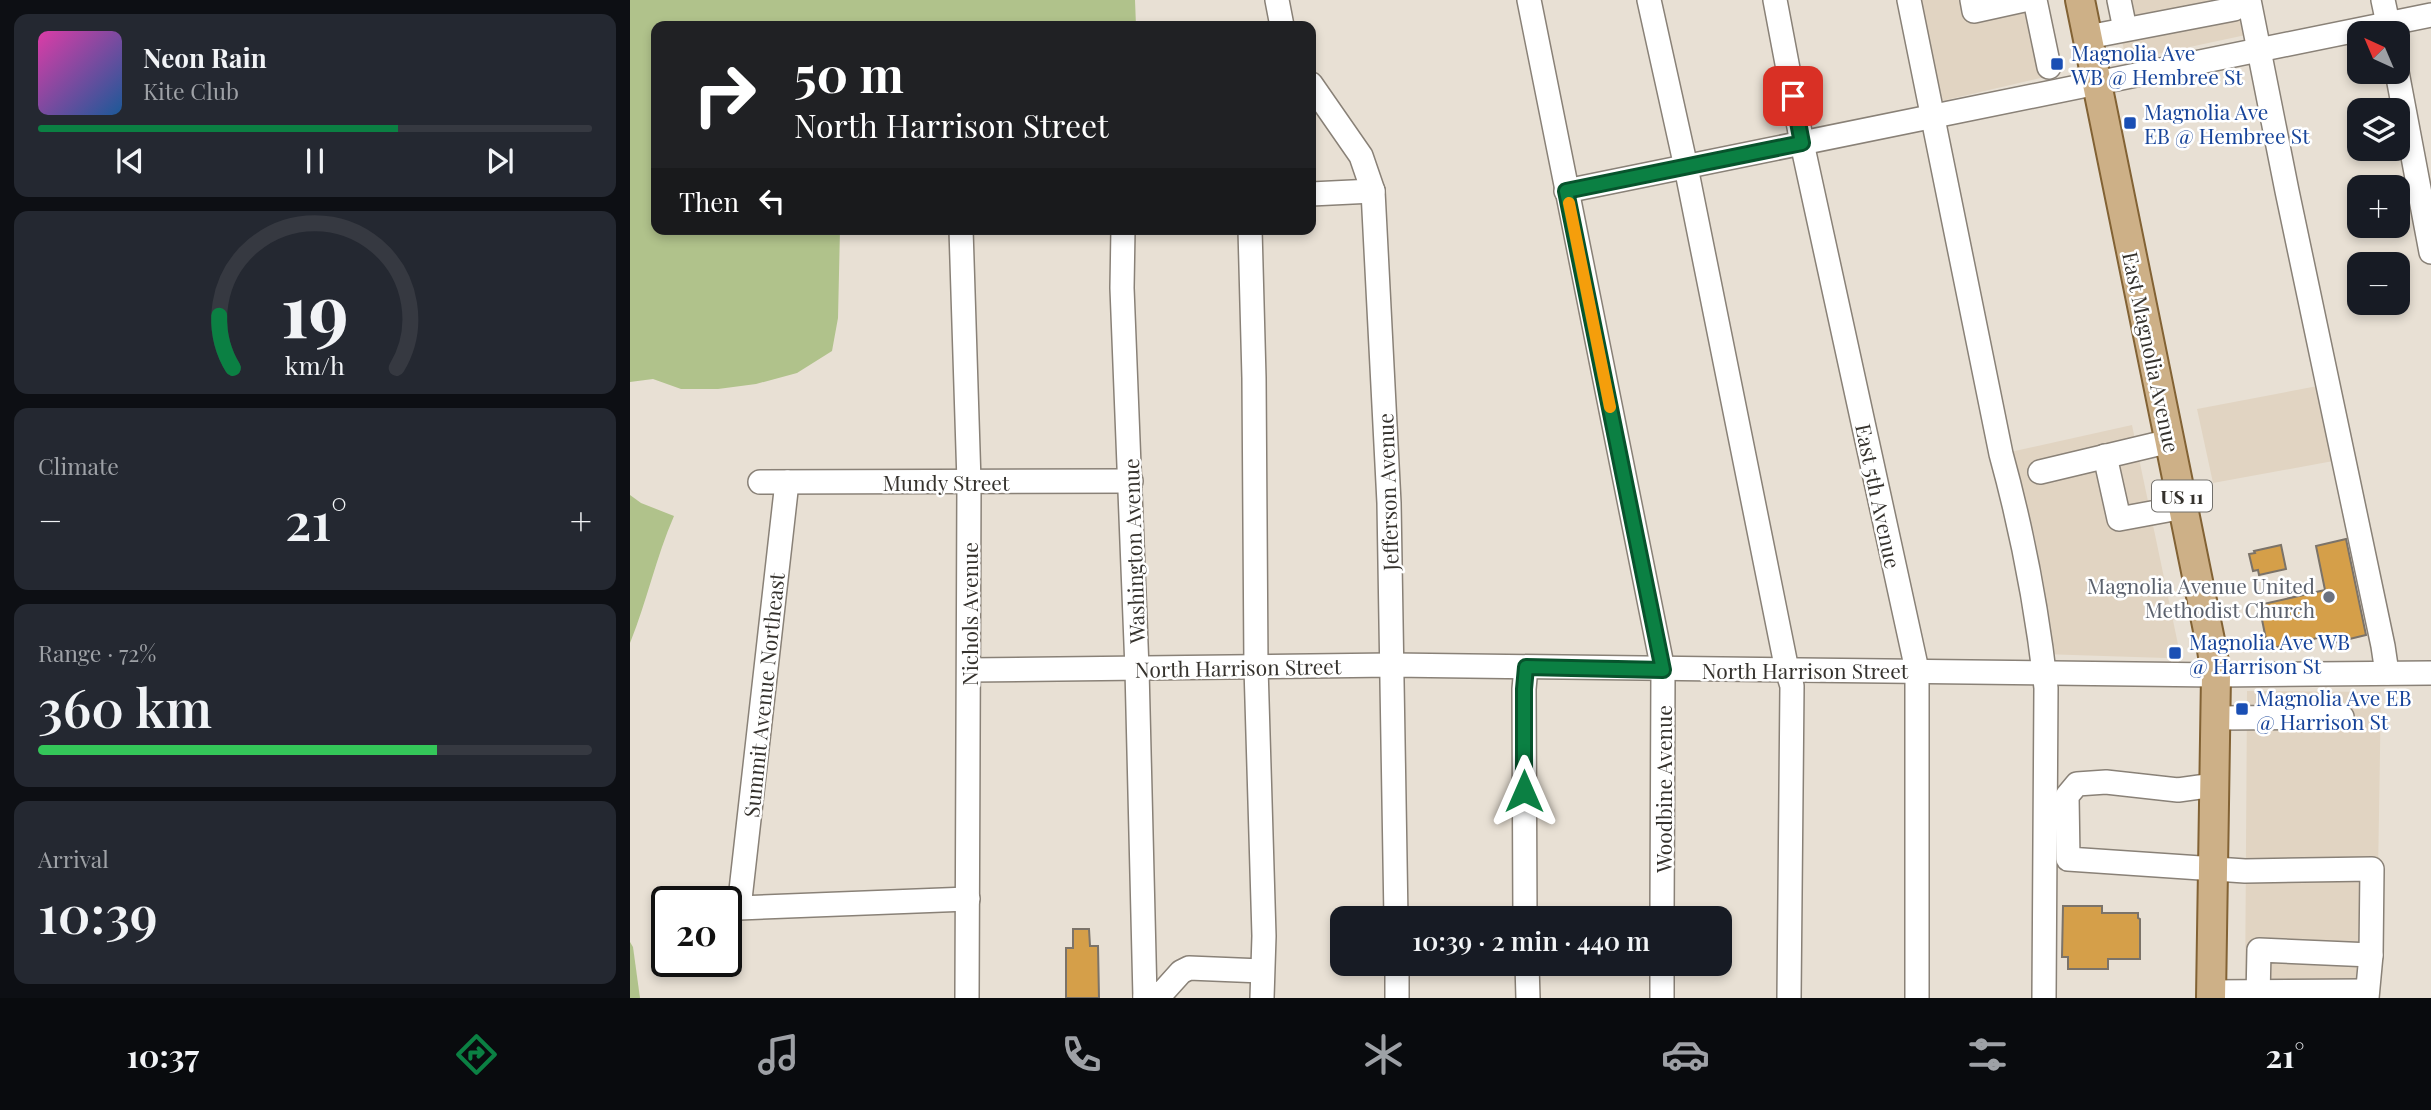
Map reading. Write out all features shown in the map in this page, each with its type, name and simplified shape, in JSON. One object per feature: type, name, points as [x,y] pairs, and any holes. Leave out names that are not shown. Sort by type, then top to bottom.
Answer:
[{"type":"main road","name":"East Magnolia Avenue","points":[[2080,0],[2216,675],[2211,995]]},
{"type":"street","points":[[1277,0],[1281,21]]},
{"type":"street","name":"Woodbine Avenue","points":[[1529,0],[1663,670],[1662,906]]},
{"type":"street","points":[[1649,0],[1686,167],[1787,670],[1793,686],[1789,998]]},
{"type":"street","name":"East 5th Avenue","points":[[1775,0],[1802,143],[1917,670],[1917,998]]},
{"type":"street","points":[[1909,0],[2001,454],[2013,496],[2041,643],[2046,746],[2043,998]]},
{"type":"street","points":[[1972,0],[1974,11],[2024,0]]},
{"type":"street","points":[[2035,0],[2049,67]]},
{"type":"street","points":[[2119,0],[2125,29]]},
{"type":"street","points":[[2088,37],[2234,9],[2232,0]]},
{"type":"street","points":[[2249,0],[2383,646],[2386,673]]},
{"type":"street","points":[[2383,0],[2387,21]]},
{"type":"street","points":[[2410,22],[2431,15]]},
{"type":"street","points":[[1566,191],[2259,50],[2347,36]]},
{"type":"street","points":[[2399,84],[2431,253]]},
{"type":"street","name":"Jefferson Avenue","points":[[1316,91],[1361,156],[1373,191],[1389,503],[1396,906]]},
{"type":"street","points":[[1316,194],[1373,191]]},
{"type":"street","name":"Nichols Avenue","points":[[961,235],[969,482],[967,998]]},
{"type":"street","name":"Washington Avenue","points":[[1123,235],[1122,288],[1131,481],[1145,998]]},
{"type":"street","points":[[1250,235],[1256,667],[1264,936],[1262,998]]},
{"type":"street","points":[[2040,472],[2170,441]]},
{"type":"street","points":[[2105,456],[2119,519],[2184,507]]},
{"type":"street","name":"Mundy Street","points":[[760,482],[1131,481]]},
{"type":"street","name":"Summit Avenue Northeast","points":[[787,482],[739,908],[968,899]]},
{"type":"street","name":"North Harrison Street","points":[[969,670],[1392,665],[2216,675],[2431,673]]},
{"type":"street","points":[[1525,906],[1526,667]]},
{"type":"street","points":[[2215,718],[2342,717]]},
{"type":"street","points":[[2211,995],[2367,995],[2371,955],[2372,869],[2245,872],[2068,859],[2067,796],[2077,785],[2106,782],[2178,790],[2214,785]]},
{"type":"street","points":[[2258,995],[2259,950],[2371,955]]},
{"type":"street","points":[[1145,998],[1163,992],[1181,972],[1189,968],[1262,971]]},
{"type":"street","points":[[1397,976],[1397,998]]},
{"type":"street","points":[[1527,976],[1528,998]]},
{"type":"street","points":[[1662,976],[1662,998]]},
{"type":"shaded area","points":[[1909,0],[2046,0],[2061,70],[2045,77],[1929,104]]},
{"type":"shaded area","points":[[2113,0],[2249,0],[2255,33],[2129,60],[2126,59]]},
{"type":"shaded area","points":[[2328,384],[2344,459],[2213,483],[2197,409]]},
{"type":"shaded area","points":[[2132,425],[2179,649],[2177,654],[2166,658],[2042,654],[2001,454]]},
{"type":"shaded area","points":[[2247,691],[2381,692],[2376,998],[2245,998]]},
{"type":"green space","points":[[630,0],[1135,0],[1136,21],[651,21],[651,235],[840,235],[838,318],[832,351],[797,373],[756,384],[718,389],[681,389],[653,379],[630,382]]},
{"type":"green space","points":[[630,495],[641,503],[674,516],[630,643]]},
{"type":"green space","points":[[630,942],[633,947],[640,998],[630,998]]},
{"type":"building","name":"Magnolia Avenue United Methodist Church","points":[[2346,539],[2366,635],[2333,643],[2331,635],[2268,649],[2259,605],[2325,590],[2316,546]]},
{"type":"building","points":[[2281,545],[2286,569],[2259,575],[2258,570],[2253,571],[2249,554]]},
{"type":"building","points":[[2063,906],[2102,906],[2102,913],[2138,913],[2140,959],[2108,959],[2108,969],[2068,969],[2068,957],[2062,957]]},
{"type":"building","points":[[1073,929],[1089,929],[1090,946],[1098,946],[1099,998],[1066,998],[1066,948],[1073,948]]},
{"type":"slow traffic","points":[[1569,203],[1610,407]]},
{"type":"place","name":"Magnolia Ave WB @ Hembree St","points":[[2057,64]]},
{"type":"place","name":"Magnolia Ave EB @ Hembree St","points":[[2130,123]]},
{"type":"place","name":"Magnolia Avenue United Methodist Church","points":[[2329,597]]},
{"type":"place","name":"Magnolia Ave WB @ Harrison St","points":[[2175,653]]},
{"type":"place","name":"Magnolia Ave EB @ Harrison St","points":[[2242,709]]},
{"type":"route","points":[[1524,791],[1526,667],[1663,670],[1566,191],[1802,143],[1793,96]]}]
